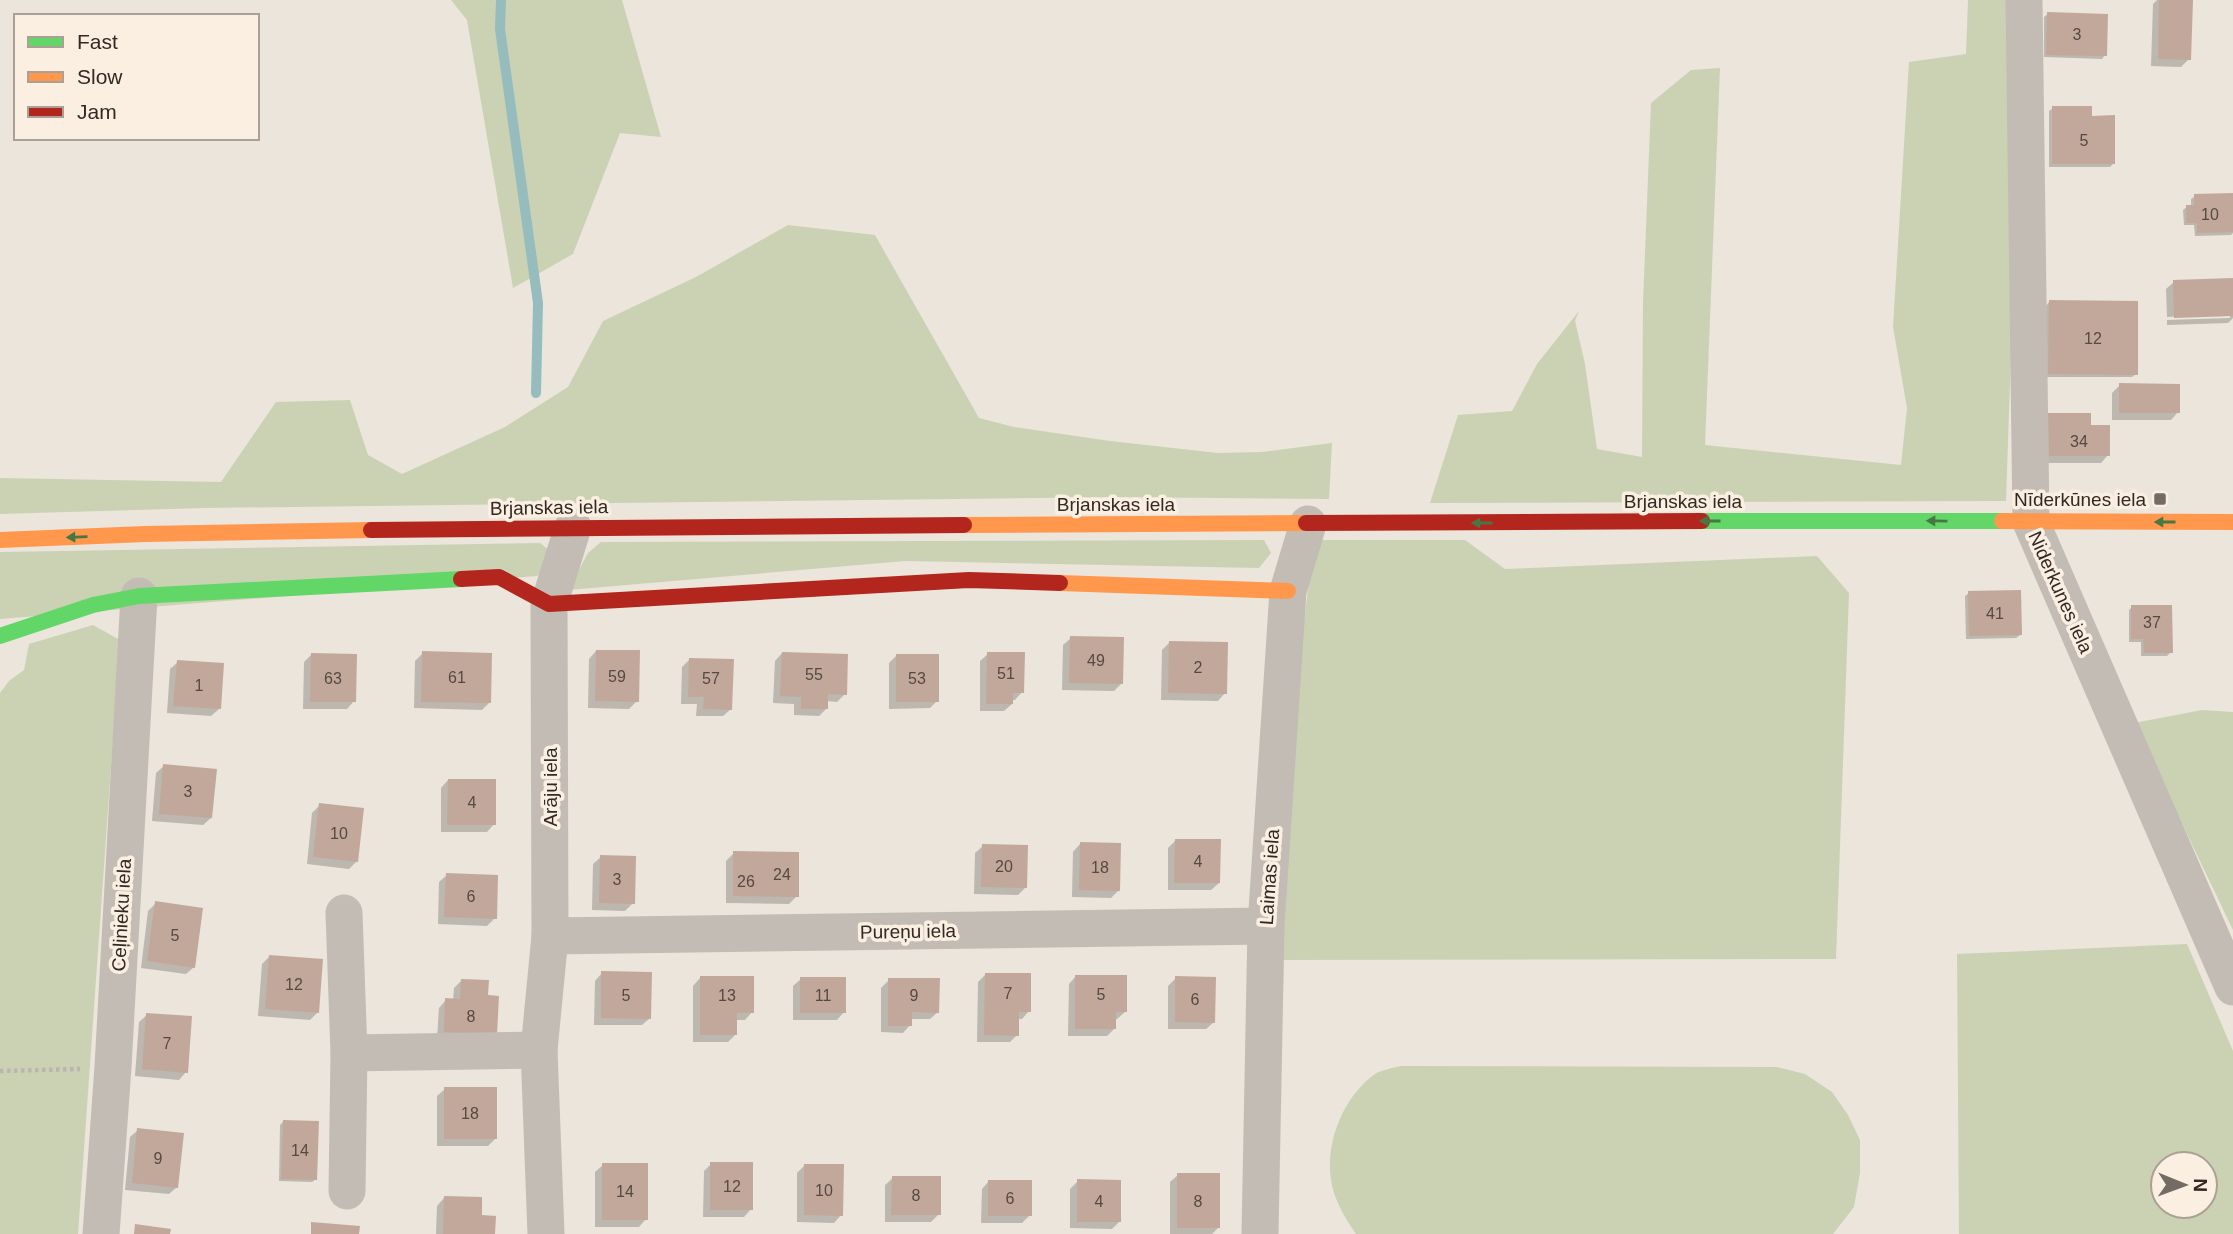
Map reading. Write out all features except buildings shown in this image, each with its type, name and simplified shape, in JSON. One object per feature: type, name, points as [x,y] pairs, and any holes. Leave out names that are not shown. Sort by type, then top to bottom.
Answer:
[{"type":"main road","name":"Brjanskas iela","points":[[0,540],[145,534],[573,527],[1836,520],[2233,522]]},
{"type":"main road","points":[[0,636],[93,605],[139,596],[499,577],[549,604],[969,580],[1288,591]]},
{"type":"street","name":"Niderkunes iela","points":[[2024,0],[2031,523],[2233,987]]},
{"type":"street","name":"Laimas iela","points":[[1260,1234],[1266,926],[1288,591],[1308,524]]},
{"type":"street","name":"Arāju iela","points":[[546,1234],[539,1050],[550,936],[549,604],[573,527]]},
{"type":"street","name":"Ceļinieku iela","points":[[100,1234],[113,1067],[139,596]]},
{"type":"street","points":[[344,913],[349,1053],[347,1191]]},
{"type":"street","name":"Pureņu iela","points":[[550,936],[1266,926]]},
{"type":"street","points":[[349,1053],[539,1050]]},
{"type":"path","points":[[0,1071],[113,1067]]},
{"type":"green space","points":[[451,0],[622,0],[661,137],[620,133],[573,254],[513,288],[467,20]]},
{"type":"green space","points":[[1968,0],[2023,0],[2006,501],[1430,503],[1458,415],[1512,411],[1537,364],[1579,311],[1575,321],[1585,364],[1597,449],[1642,457],[1643,303],[1651,103],[1691,70],[1720,68],[1705,445],[1901,465],[1907,408],[1893,327],[1909,62],[1966,54]]},
{"type":"green space","points":[[788,225],[875,235],[979,418],[1014,427],[1218,453],[1262,452],[1332,443],[1329,499],[1114,497],[204,508],[0,514],[0,478],[221,482],[276,402],[350,400],[368,455],[402,474],[505,427],[568,387],[603,321],[696,277]]},
{"type":"green space","points":[[1264,540],[1271,553],[1259,568],[906,561],[568,590],[588,553],[601,542]]},
{"type":"green space","points":[[1314,540],[1465,540],[1505,569],[1817,556],[1849,593],[1836,959],[1277,960],[1300,655]]},
{"type":"green space","points":[[540,543],[549,550],[549,566],[537,576],[0,619],[0,552]]},
{"type":"green space","points":[[93,625],[120,640],[78,1234],[0,1234],[0,693],[9,681],[24,670],[29,644]]},
{"type":"green space","points":[[2202,710],[2233,712],[2233,930],[2134,723]]},
{"type":"green space","points":[[2187,944],[2233,1051],[2233,1234],[1959,1234],[1957,954]]},
{"type":"green space","points":[[1401,1066],[1777,1067],[1805,1074],[1832,1092],[1848,1115],[1860,1140],[1860,1173],[1854,1207],[1833,1234],[1356,1234],[1340,1208],[1332,1187],[1330,1165],[1334,1136],[1346,1107],[1364,1083],[1375,1074]]},
{"type":"waterway","points":[[501,0],[500,29],[538,303],[536,393]]},
{"type":"traffic: fast","points":[[1702,521],[2002,521]]},
{"type":"traffic: fast","points":[[0,636],[93,605],[139,596],[461,579]]},
{"type":"traffic: slow","points":[[2002,521],[2233,522]]},
{"type":"traffic: slow","points":[[964,525],[1306,523]]},
{"type":"traffic: slow","points":[[0,540],[371,530]]},
{"type":"traffic: slow","points":[[1060,583],[1288,591]]},
{"type":"traffic: jam","points":[[1306,523],[1702,521]]},
{"type":"traffic: jam","points":[[371,530],[964,525]]},
{"type":"traffic: jam","points":[[461,579],[499,577],[549,604],[969,580],[1060,583]]},
{"type":"place","name":"Nīderkūnes iela","points":[[2160,499]]}]
